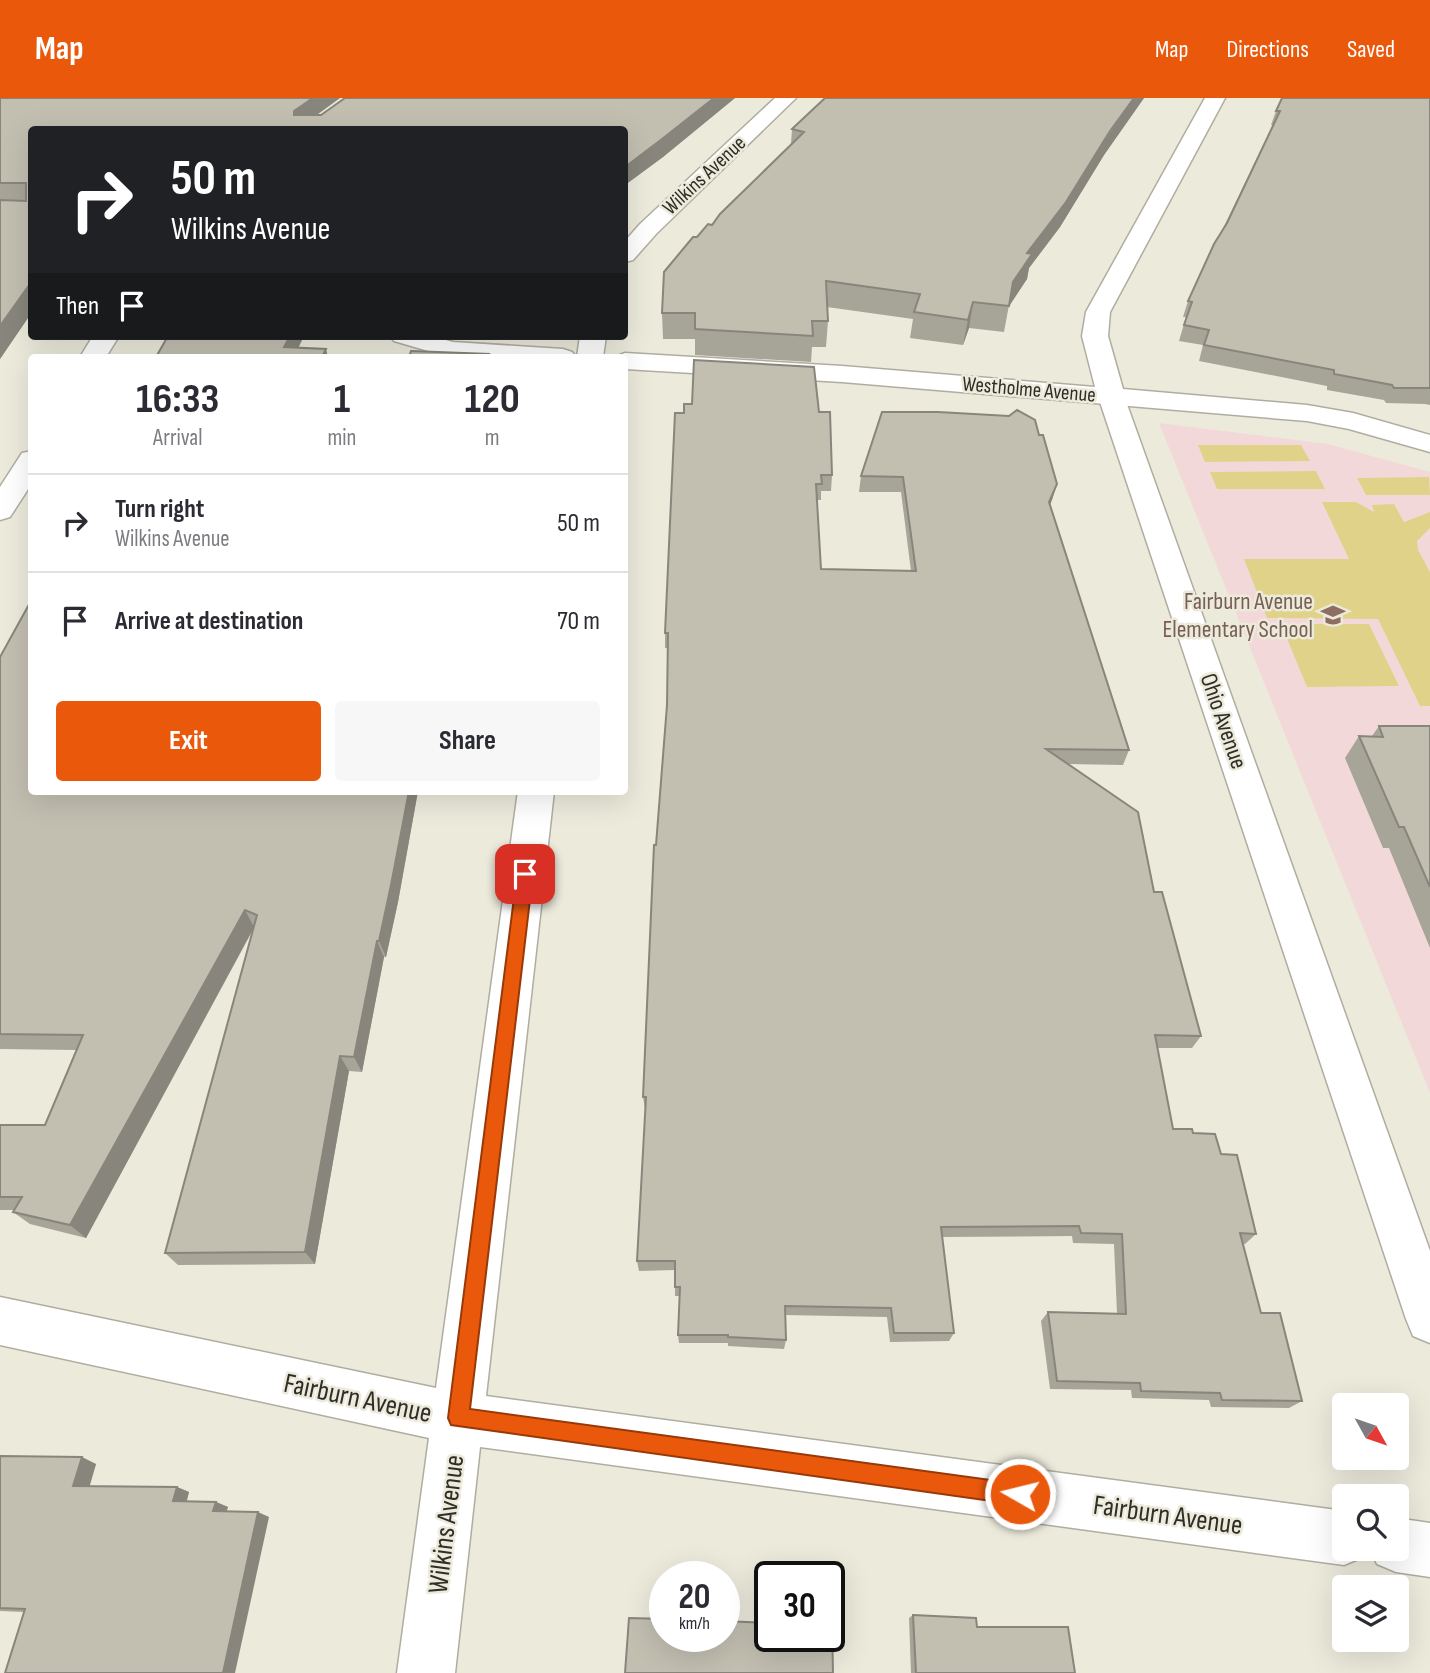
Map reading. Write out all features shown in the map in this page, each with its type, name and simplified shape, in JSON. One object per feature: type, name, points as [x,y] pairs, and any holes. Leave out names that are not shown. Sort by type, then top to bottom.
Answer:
[{"type":"street","name":"Wilkins Avenue","points":[[628,252],[648,229],[786,98]]},
{"type":"street","name":"Ohio Avenue","points":[[1215,98],[1098,313],[1095,336],[1111,396],[1430,1319]]},
{"type":"street","points":[[417,340],[452,350],[515,354]]},
{"type":"street","name":"Westholme Avenue","points":[[628,361],[1307,413],[1353,421],[1430,444]]},
{"type":"street","points":[[0,510],[28,465]]},
{"type":"street","name":"Wilkins Avenue","points":[[426,1673],[536,795]]},
{"type":"street","name":"Fairburn Avenue","points":[[0,1321],[458,1418],[1332,1536]]},
{"type":"street","points":[[1409,1547],[1430,1550]]},
{"type":"shaded area","name":"Fairburn Avenue Elementary School","points":[[1159,423],[1328,444],[1430,472],[1430,1093]]},
{"type":"shaded area","points":[[1198,445],[1301,445],[1310,461],[1205,462]]},
{"type":"shaded area","points":[[1316,471],[1325,489],[1217,489],[1210,472]]},
{"type":"shaded area","points":[[1429,477],[1430,495],[1366,495],[1357,478]]},
{"type":"shaded area","points":[[1322,502],[1356,502],[1374,512],[1372,505],[1394,504],[1404,522],[1430,512],[1430,528],[1417,541],[1418,550],[1430,572],[1430,706],[1420,706],[1378,619],[1267,618],[1244,559],[1349,559]]},
{"type":"shaded area","points":[[1281,624],[1369,624],[1399,686],[1307,687]]},
{"type":"building","points":[[0,98],[313,98],[294,111],[294,115],[321,115],[345,98],[714,98],[628,165],[628,126],[28,126],[28,287],[0,326],[0,200],[26,201],[26,183],[0,183]]},
{"type":"building","points":[[825,98],[1134,98],[1066,202],[1027,253],[1032,254],[1013,282],[1009,306],[973,302],[968,320],[914,312],[920,294],[826,281],[828,321],[812,321],[813,336],[695,329],[695,313],[662,313],[664,272],[693,237],[697,237],[708,224],[712,225],[804,132],[792,129]]},
{"type":"building","points":[[1282,98],[1430,98],[1430,388],[1394,388],[1392,385],[1334,374],[1334,370],[1204,345],[1209,330],[1184,325],[1192,302],[1188,301],[1280,111],[1276,111]]},
{"type":"building","points":[[166,340],[288,340],[284,347],[326,349],[324,354],[158,354]]},
{"type":"building","points":[[411,351],[489,354],[410,354]]},
{"type":"building","points":[[694,360],[814,367],[819,412],[830,412],[832,475],[821,475],[822,484],[816,484],[821,569],[916,571],[903,477],[861,476],[882,412],[1009,416],[1017,410],[1035,420],[1039,435],[1043,435],[1057,484],[1049,502],[1129,750],[1046,749],[1138,812],[1154,892],[1162,892],[1201,1036],[1155,1035],[1173,1129],[1192,1129],[1193,1133],[1215,1134],[1221,1154],[1237,1155],[1256,1234],[1240,1233],[1261,1313],[1280,1313],[1302,1401],[1222,1400],[1220,1393],[1141,1391],[1140,1383],[1057,1381],[1048,1312],[1126,1314],[1122,1234],[1081,1233],[1079,1226],[941,1227],[954,1333],[894,1333],[891,1308],[785,1306],[786,1340],[728,1335],[678,1335],[680,1287],[675,1287],[675,1261],[637,1261],[646,1097],[643,1097],[654,845],[667,705],[668,633],[665,633],[675,413],[684,413],[684,404],[692,404]]},
{"type":"building","points":[[28,606],[28,795],[408,795],[354,1057],[340,1056],[305,1252],[165,1253],[257,915],[245,910],[70,1225],[13,1212],[22,1197],[0,1197],[0,1125],[45,1125],[83,1035],[0,1034],[0,657]]},
{"type":"building","points":[[1379,726],[1430,726],[1430,887],[1404,827],[1399,827],[1359,736],[1383,737]]},
{"type":"building","points":[[0,1456],[82,1457],[73,1486],[177,1487],[173,1501],[216,1502],[213,1511],[258,1512],[223,1673],[5,1673],[25,1609],[0,1608]]},
{"type":"building","points":[[913,1615],[976,1618],[977,1627],[1068,1627],[1075,1673],[916,1673]]},
{"type":"building","points":[[629,1618],[649,1619],[649,1652],[740,1652],[740,1622],[754,1622],[754,1652],[833,1652],[833,1673],[625,1673]]},
{"type":"place","name":"Fairburn Avenue Elementary School","points":[[1333,615]]},
{"type":"route","points":[[525,874],[458,1418],[1020,1494]]}]
